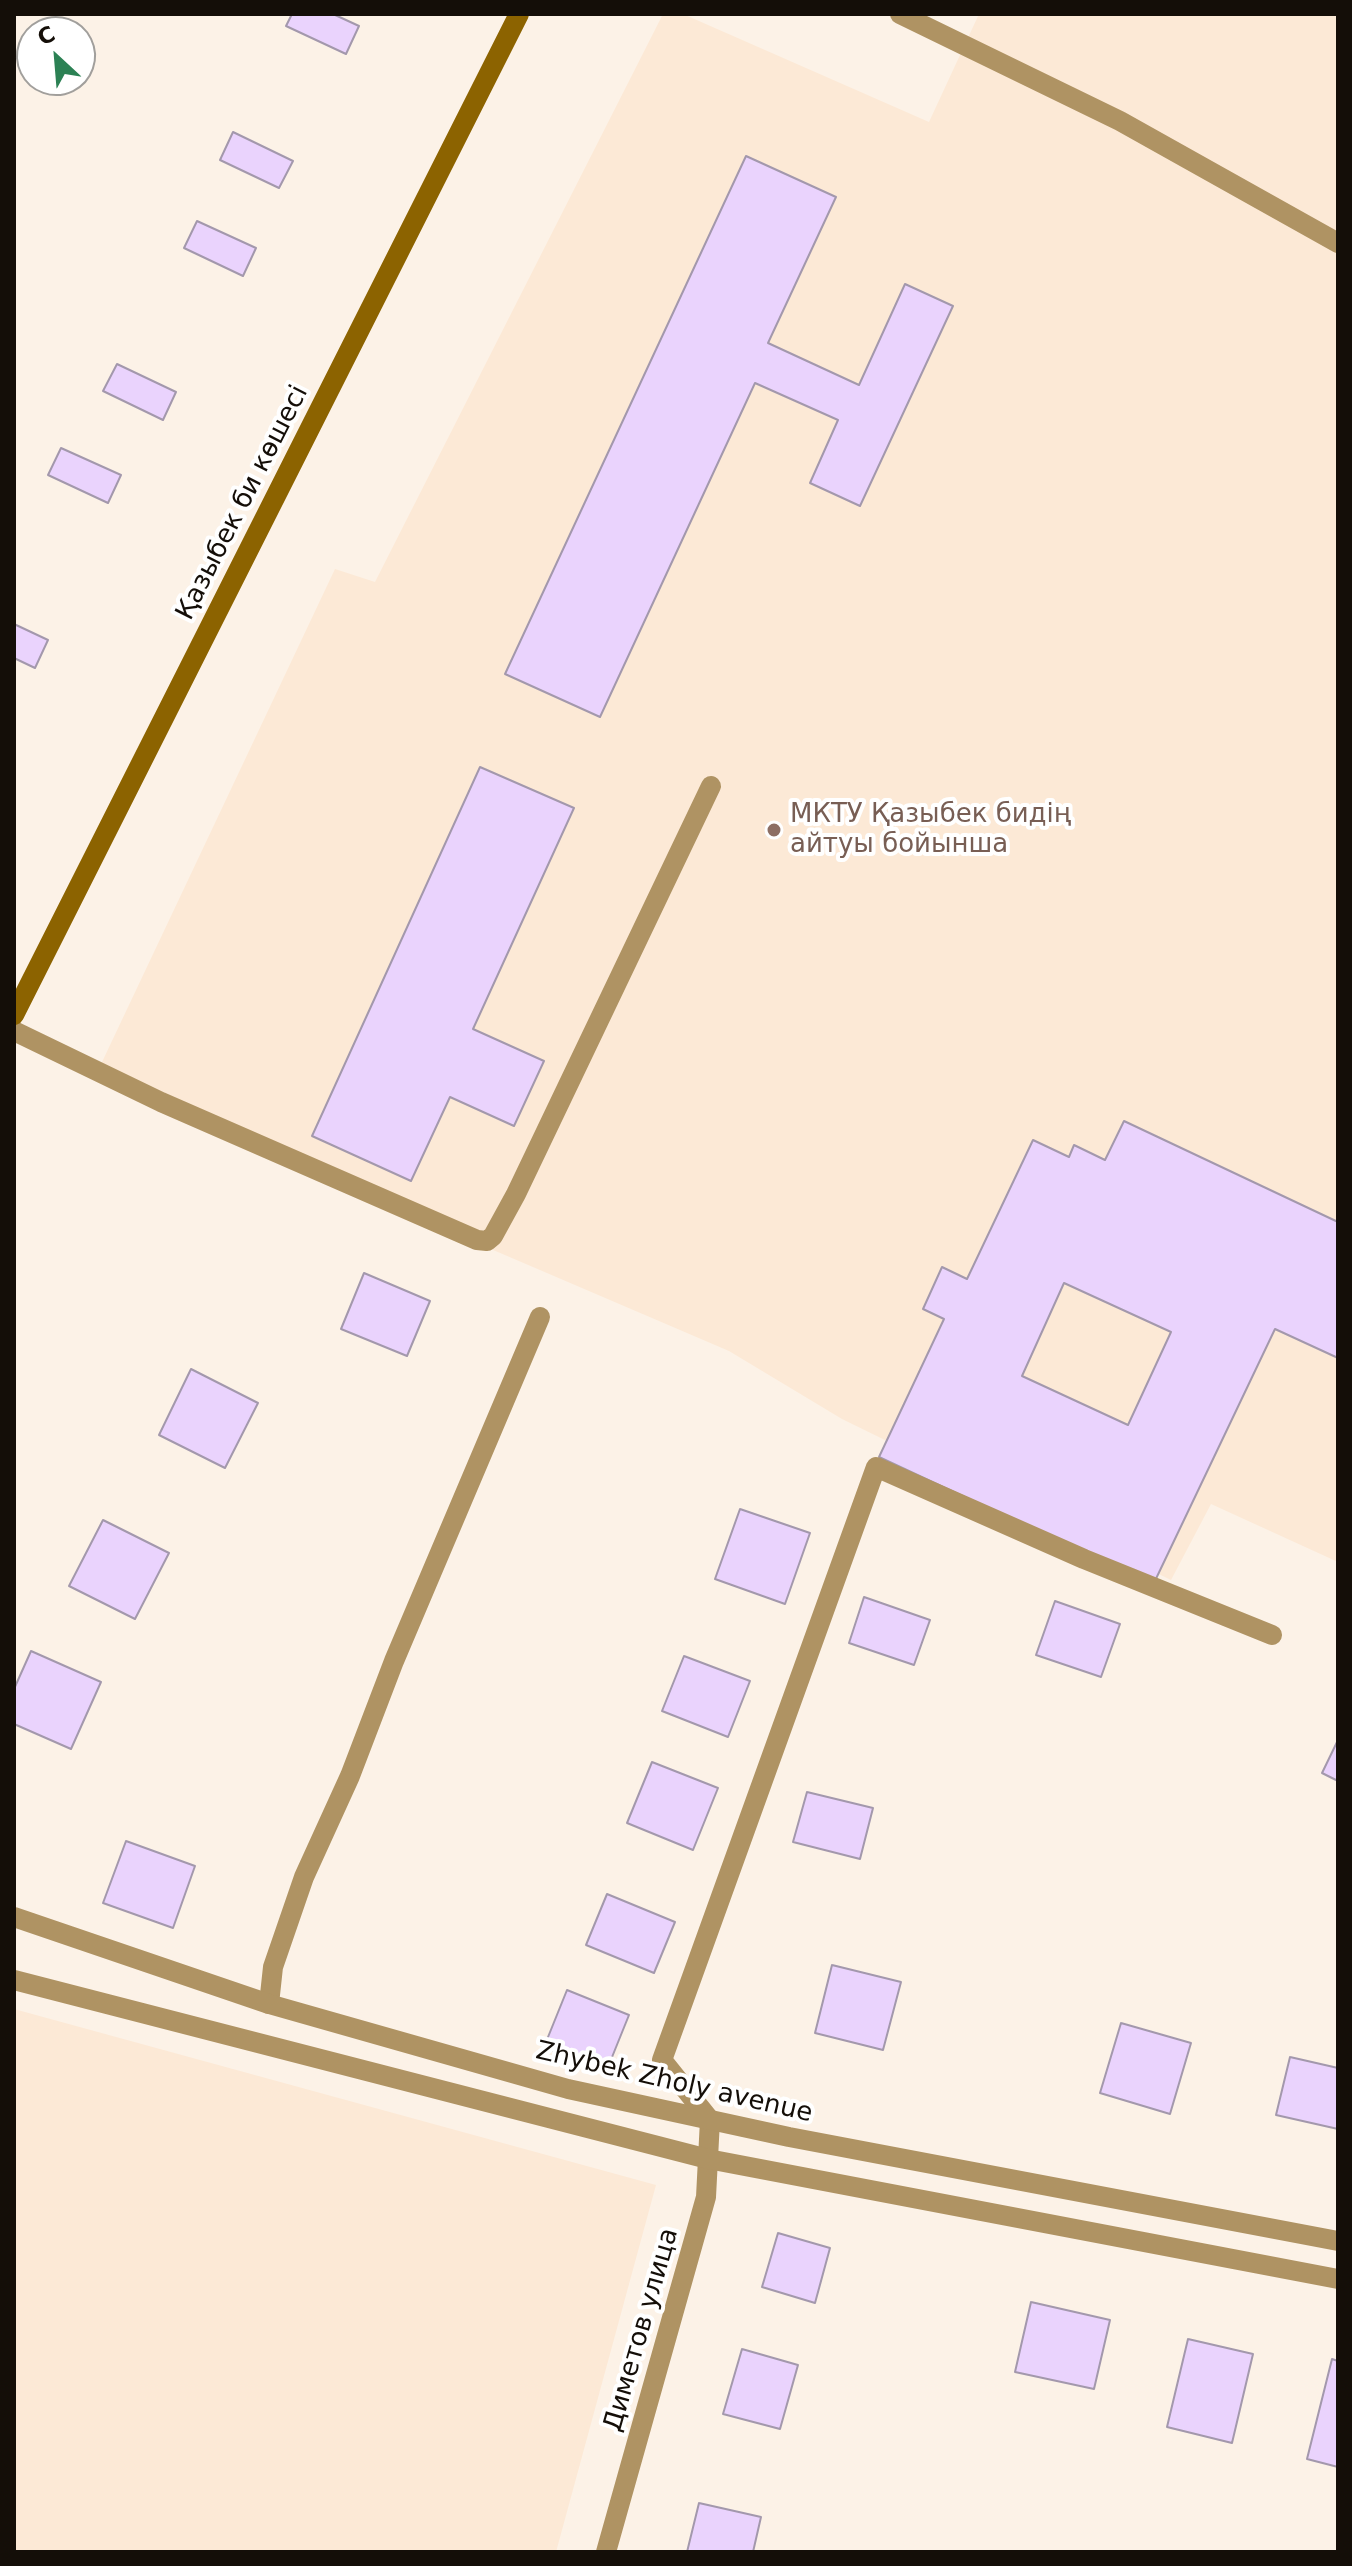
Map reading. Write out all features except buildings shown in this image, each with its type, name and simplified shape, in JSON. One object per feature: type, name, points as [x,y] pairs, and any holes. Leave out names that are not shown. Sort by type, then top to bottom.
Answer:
[{"type":"main road","name":"Қазыбек би көшесі","points":[[14,1015],[519,14]]},
{"type":"street","points":[[900,14],[1120,121],[1338,243]]},
{"type":"street","points":[[14,1031],[161,1102],[477,1240],[487,1241],[493,1236],[516,1194],[711,786]]},
{"type":"street","points":[[269,2004],[273,1967],[304,1877],[350,1776],[394,1661],[540,1317]]},
{"type":"street","points":[[710,2120],[662,2060],[876,1467],[1084,1559],[1272,1635]]},
{"type":"street","name":"Zhybek Zholy avenue","points":[[14,1917],[269,2004],[568,2089],[789,2137],[1338,2241]]},
{"type":"street","points":[[14,1980],[708,2159],[1338,2279]]},
{"type":"street","name":"Диметов улица","points":[[606,2552],[706,2197],[710,2120]]},
{"type":"shaded area","name":"МКТУ Қазыбек бидің айтуы бойынша","points":[[663,14],[683,14],[929,122],[979,14],[1338,14],[1338,1562],[1211,1504],[1171,1580],[842,1419],[729,1351],[94,1079],[335,569],[375,582]]},
{"type":"shaded area","points":[[14,2009],[656,2185],[556,2552],[14,2552]]},
{"type":"place","name":"МКТУ Қазыбек бидің айтуы бойынша","points":[[774,830]]}]
